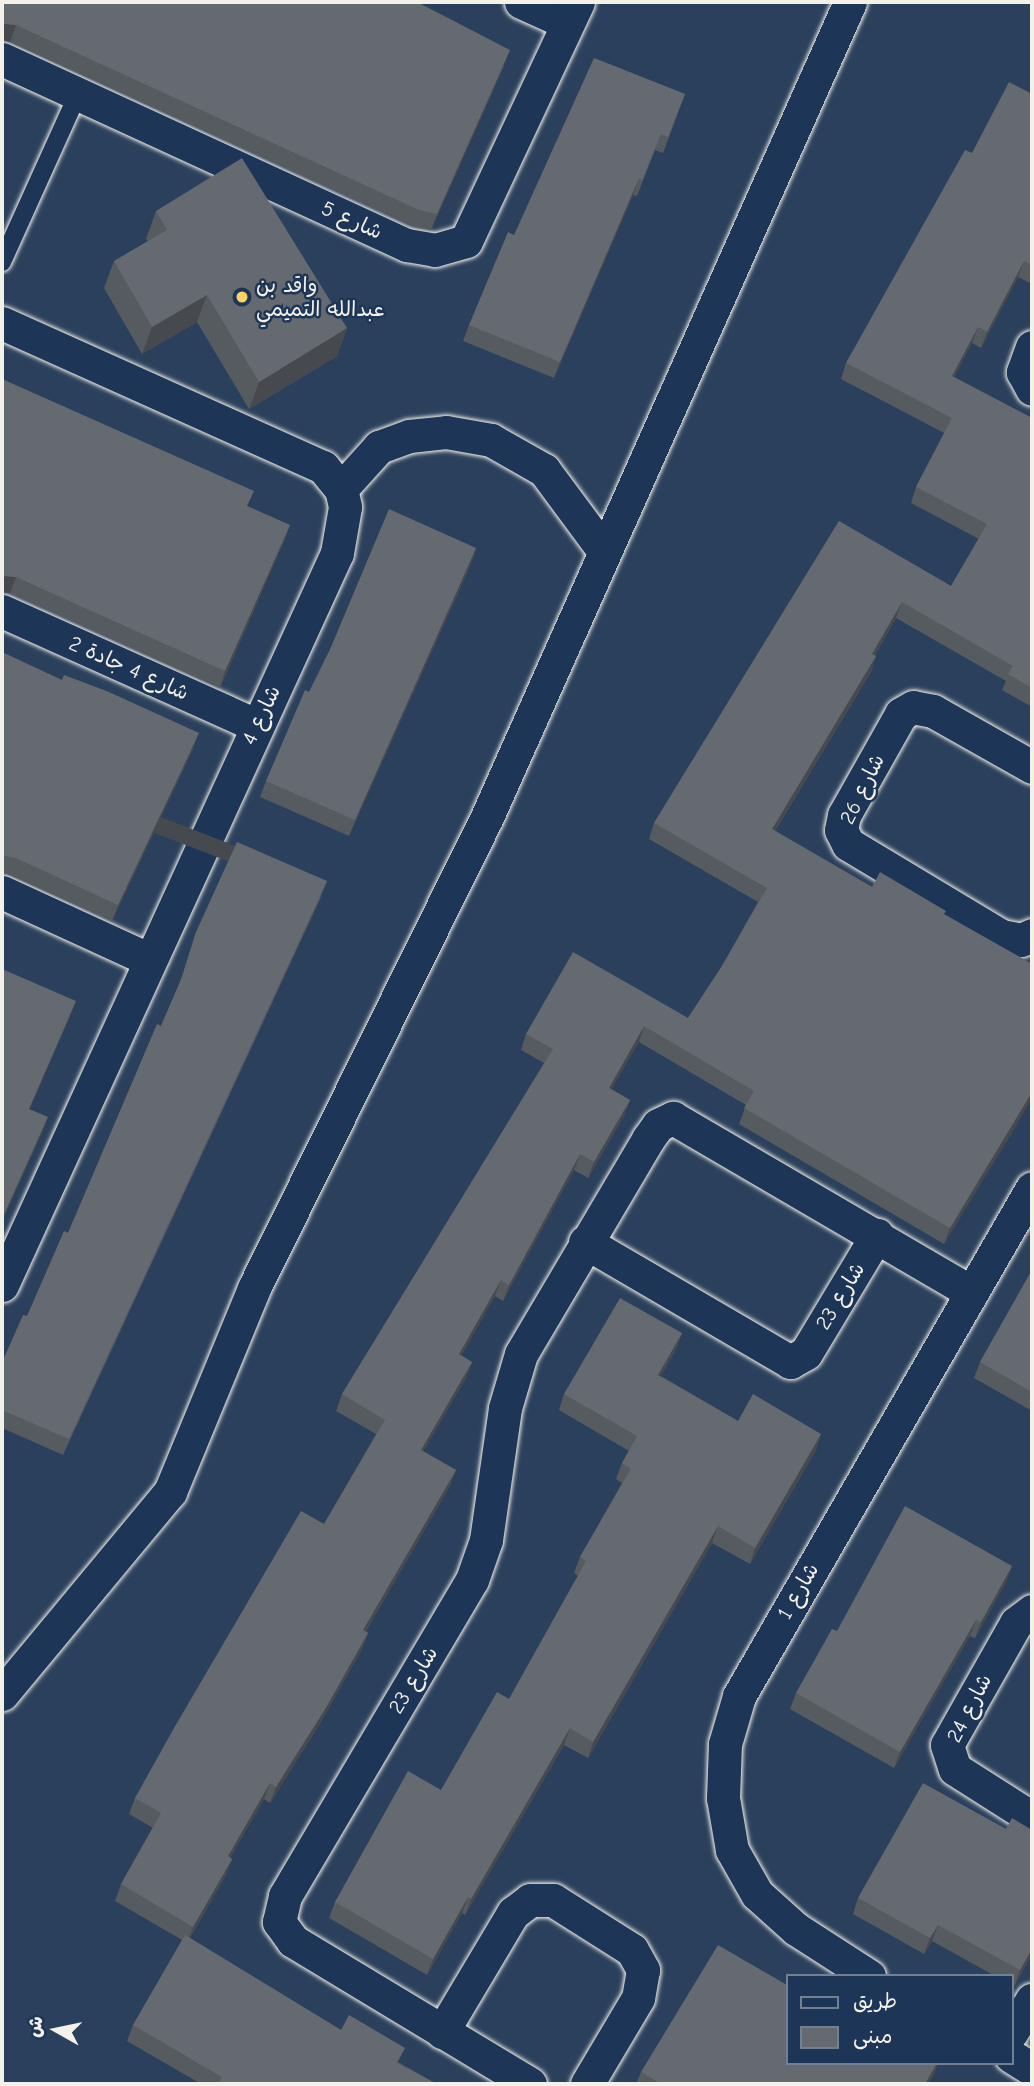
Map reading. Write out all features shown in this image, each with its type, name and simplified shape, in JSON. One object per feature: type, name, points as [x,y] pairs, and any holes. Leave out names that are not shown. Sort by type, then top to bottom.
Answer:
[{"type":"street","points":[[521,2],[573,12]]},
{"type":"street","points":[[2,1694],[170,1492],[254,1288],[487,817],[850,2]]},
{"type":"street","name":"شارع 5","points":[[2,59],[77,96],[407,245],[451,248],[466,241],[573,12]]},
{"type":"street","points":[[2,323],[323,467],[341,489],[379,447],[409,436],[446,432],[491,440],[544,470],[604,551]]},
{"type":"street","points":[[1032,347],[1023,372],[1032,389]]},
{"type":"street","name":"شارع 4","points":[[2,1285],[256,725],[337,554],[345,507],[341,489]]},
{"type":"street","name":"شارع 4 جادة 2","points":[[2,611],[256,725]]},
{"type":"street","name":"شارع 26","points":[[1032,767],[933,711],[913,707],[901,714],[844,815],[841,830],[848,844],[1001,936],[1021,940],[1032,935]]},
{"type":"street","points":[[2,892],[149,960]]},
{"type":"street","name":"شارع 23","points":[[530,2084],[293,1941],[279,1922],[279,1910],[472,1580],[491,1516],[511,1376],[585,1242],[648,1139],[658,1125],[673,1118],[971,1292]]},
{"type":"street","name":"شارع 1","points":[[866,1974],[796,1929],[757,1894],[732,1850],[723,1798],[725,1744],[746,1684],[1032,1188]]},
{"type":"street","name":"شارع 23","points":[[585,1242],[790,1362],[806,1353],[877,1235]]},
{"type":"street","name":"شارع 24","points":[[1032,1611],[1016,1623],[947,1745],[955,1769],[1032,1818]]},
{"type":"street","points":[[442,2032],[513,1913],[530,1900],[553,1900],[632,1950],[643,1970],[638,1998],[587,2084]]},
{"type":"street","points":[[1013,2030],[1032,2000]]},
{"type":"street","points":[[1013,2057],[1032,2069]]},
{"type":"lane","points":[[2,262],[77,96]]},
{"type":"building","points":[[2,2],[417,2],[510,50],[437,214],[419,210],[16,25],[2,26]]},
{"type":"building","points":[[594,58],[685,94],[668,137],[661,134],[642,180],[639,178],[560,362],[469,325],[508,232],[514,235]]},
{"type":"building","points":[[1009,82],[1032,94],[1032,265],[1024,261],[987,332],[978,327],[952,376],[1032,418],[1032,688],[1008,674],[1013,666],[902,602],[872,654],[876,656],[772,829],[872,887],[880,872],[946,911],[944,914],[1032,964],[1032,1092],[950,1228],[744,1108],[754,1091],[644,1026],[609,1088],[630,1100],[594,1162],[580,1154],[509,1285],[501,1280],[459,1354],[472,1362],[421,1450],[456,1470],[363,1630],[368,1633],[327,1706],[276,1787],[270,1783],[228,1856],[232,1859],[193,1927],[121,1884],[161,1813],[135,1798],[301,1511],[324,1524],[385,1420],[342,1394],[553,1049],[526,1034],[573,952],[688,1018],[722,966],[767,888],[654,823],[839,521],[951,586],[987,524],[916,487],[952,418],[846,363],[965,150],[972,153]]},
{"type":"building","name":"واقد بن عبدالله التميمي","points":[[242,158],[347,328],[259,382],[207,295],[152,327],[114,261],[167,230],[156,211]]},
{"type":"building","points":[[2,379],[254,491],[247,506],[290,525],[225,671],[16,577],[2,578]]},
{"type":"building","points":[[389,509],[476,548],[355,820],[266,781],[305,690],[309,692],[331,647]]},
{"type":"building","points":[[2,652],[62,680],[64,675],[109,692],[199,733],[118,905],[16,858],[2,855]]},
{"type":"building","points":[[237,842],[327,881],[69,1439],[2,1410],[2,1357],[4,1358],[23,1315],[27,1316],[64,1231],[68,1233],[157,1024],[161,1026],[182,977],[196,932]]},
{"type":"building","points":[[2,969],[76,1001],[29,1109],[48,1117],[2,1219]]},
{"type":"building","points":[[1032,1270],[1032,1392],[980,1362]]},
{"type":"building","points":[[620,1298],[682,1333],[658,1375],[738,1421],[753,1394],[821,1434],[755,1548],[718,1526],[593,1742],[570,1728],[433,1959],[335,1902],[408,1771],[441,1790],[497,1692],[509,1699],[586,1561],[580,1557],[631,1469],[622,1463],[637,1436],[564,1394]]},
{"type":"building","points":[[905,1506],[1012,1566],[981,1622],[976,1620],[900,1752],[796,1693],[832,1629],[837,1631]]},
{"type":"building","points":[[923,1783],[1006,1829],[1012,1818],[1032,1830],[1032,1949],[1020,1970],[938,1925],[930,1938],[858,1898]]},
{"type":"building","points":[[185,1935],[341,2030],[349,2015],[405,2048],[397,2063],[437,2084],[218,2084],[222,2077],[133,2025]]},
{"type":"building","points":[[718,1945],[786,1984],[786,2065],[936,2065],[925,2084],[661,2084],[641,2072]]},
{"type":"place","name":"واقد بن عبدالله التميمي","points":[[242,297]]}]
